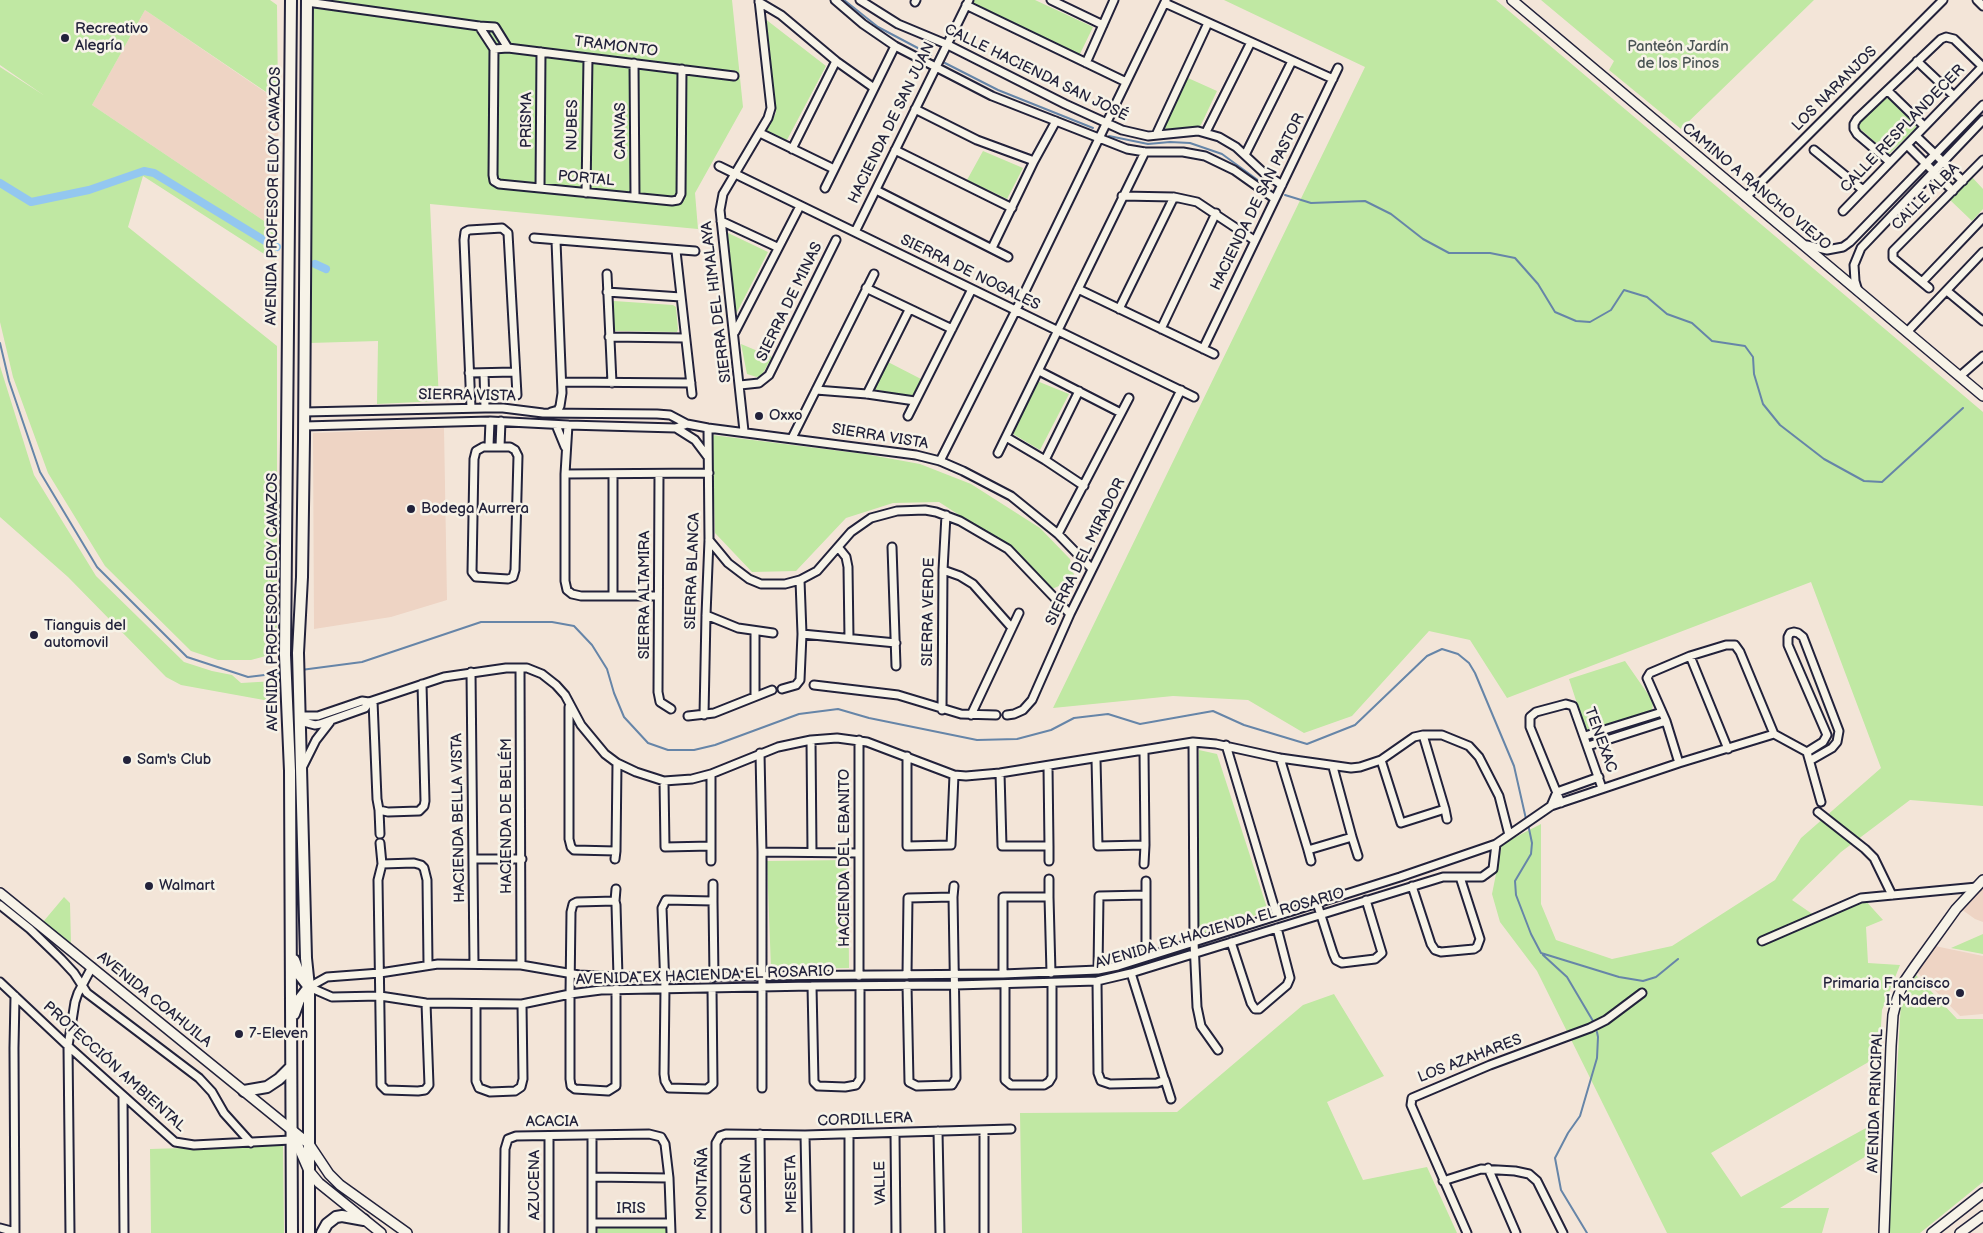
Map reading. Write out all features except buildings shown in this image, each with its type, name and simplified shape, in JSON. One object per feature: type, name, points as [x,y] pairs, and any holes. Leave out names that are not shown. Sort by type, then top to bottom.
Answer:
[{"type":"main road","name":"AVENIDA PROFESOR ELOY CAVAZOS","points":[[291,0],[285,655],[290,771],[292,1233]]},
{"type":"main road","name":"AVENIDA PROFESOR ELOY CAVAZOS","points":[[307,1],[302,577],[298,653],[306,958],[309,987],[309,1233]]},
{"type":"main road","points":[[290,46],[296,67],[301,70],[306,69]]},
{"type":"main road","points":[[290,82],[296,80],[300,82],[305,106]]},
{"type":"main road","points":[[288,395],[292,408],[303,419],[290,432],[288,441]]},
{"type":"main road","points":[[291,947],[296,968],[309,987],[299,1000],[291,1026]]},
{"type":"main road","points":[[244,1091],[267,1087],[290,1068]]},
{"type":"main road","points":[[322,1233],[336,1216],[367,1222]]},
{"type":"street","name":"CALLE HACIENDA SAN JOSÉ","points":[[835,0],[870,29],[895,46],[992,96],[1127,149],[1145,152],[1183,152],[1205,156],[1234,170],[1275,199]]},
{"type":"street","name":"CALLE HACIENDA SAN JOSÉ","points":[[860,0],[893,21],[946,44],[1107,124],[1133,134],[1156,135],[1190,131],[1206,132],[1228,142],[1264,173],[1282,185]]},
{"type":"street","points":[[1051,0],[1103,24]]},
{"type":"street","points":[[1086,63],[1114,0]]},
{"type":"street","name":"CAMINO A RANCHO VIEJO","points":[[1512,0],[1983,396]]},
{"type":"street","name":"LOS NARANJOS","points":[[1746,198],[1944,0]]},
{"type":"street","points":[[1977,0],[1983,6]]},
{"type":"street","points":[[307,1],[494,27],[508,48]]},
{"type":"street","points":[[759,1],[781,15],[836,61],[874,88]]},
{"type":"street","name":"SIERRA DEL HIMALAYA","points":[[744,431],[720,202],[734,173],[770,114],[772,103],[759,1]]},
{"type":"street","points":[[967,2],[1126,82]]},
{"type":"street","name":"HACIENDA DE SAN JUAN","points":[[855,232],[967,2]]},
{"type":"street","points":[[940,461],[1166,2],[1208,24],[1333,79]]},
{"type":"street","points":[[1156,135],[1208,24]]},
{"type":"street","points":[[479,26],[494,49]]},
{"type":"street","points":[[1890,162],[1857,134],[1854,124],[1857,119],[1937,42],[1946,37],[1954,39],[1983,67]]},
{"type":"street","points":[[1206,132],[1251,42]]},
{"type":"street","points":[[825,188],[895,46]]},
{"type":"street","name":"TRAMONTO","points":[[494,49],[508,48],[734,76]]},
{"type":"street","name":"PORTAL","points":[[494,49],[493,175],[494,181],[499,184],[635,198],[678,200],[681,194],[682,69]]},
{"type":"street","name":"PRISMA","points":[[540,188],[541,52]]},
{"type":"street","name":"NUBES","points":[[586,193],[588,58]]},
{"type":"street","points":[[792,149],[836,61]]},
{"type":"street","points":[[1245,155],[1292,61]]},
{"type":"street","points":[[1917,61],[1954,96]]},
{"type":"street","name":"CANVAS","points":[[634,64],[635,198]]},
{"type":"street","name":"CALLE RESPLANDECER","points":[[1843,211],[1983,67]]},
{"type":"street","name":"HACIENDA DE SAN PASTOR","points":[[1203,349],[1338,68]]},
{"type":"street","points":[[1888,91],[1924,126]]},
{"type":"street","points":[[1803,244],[1818,249],[1834,250],[1844,247],[1983,105]]},
{"type":"street","points":[[915,108],[977,140],[1034,161]]},
{"type":"street","points":[[1858,291],[1854,282],[1854,265],[1861,248],[1983,120]]},
{"type":"street","points":[[992,248],[1034,161],[1056,121]]},
{"type":"street","points":[[760,133],[834,169]]},
{"type":"street","points":[[1916,136],[1963,181]]},
{"type":"street","points":[[1907,145],[1953,191]]},
{"type":"street","points":[[895,150],[1012,208]]},
{"type":"street","points":[[1814,150],[1863,190]]},
{"type":"street","points":[[998,453],[1145,152]]},
{"type":"street","name":"CALLE ALBA","points":[[1922,282],[1892,256],[1894,249],[1983,160]]},
{"type":"street","name":"SIERRA DE NOGALES","points":[[720,166],[1194,396]]},
{"type":"street","points":[[876,190],[1008,257]]},
{"type":"street","points":[[1122,196],[1174,197],[1197,202],[1254,240]]},
{"type":"street","points":[[1119,309],[1174,197]]},
{"type":"street","points":[[734,334],[800,206]]},
{"type":"street","points":[[1161,329],[1216,213]]},
{"type":"street","points":[[1929,288],[1922,282],[1983,218]]},
{"type":"street","points":[[721,221],[778,247]]},
{"type":"street","points":[[471,408],[464,240],[465,232],[472,229],[502,228],[508,233],[516,395]]},
{"type":"street","points":[[1862,229],[1871,237]]},
{"type":"street","points":[[534,238],[676,251],[695,251]]},
{"type":"street","name":"SIERRA DE MINAS","points":[[740,385],[759,384],[769,376],[836,240]]},
{"type":"street","points":[[543,413],[558,410],[562,393],[556,241]]},
{"type":"street","points":[[676,251],[692,394]]},
{"type":"street","points":[[1907,332],[1982,256]]},
{"type":"street","points":[[607,274],[612,382]]},
{"type":"street","points":[[792,438],[874,274]]},
{"type":"street","points":[[866,288],[952,329]]},
{"type":"street","points":[[908,416],[972,289]]},
{"type":"street","points":[[1078,289],[1214,354]]},
{"type":"street","points":[[1947,291],[1983,320]]},
{"type":"street","points":[[607,292],[681,297]]},
{"type":"street","points":[[867,394],[909,310]]},
{"type":"street","points":[[609,337],[685,338]]},
{"type":"street","points":[[1960,376],[1983,356]]},
{"type":"street","points":[[1039,371],[1121,412]]},
{"type":"street","points":[[469,374],[514,372]]},
{"type":"street","points":[[484,373],[485,408]]},
{"type":"street","points":[[562,382],[691,383]]},
{"type":"street","points":[[816,390],[867,394],[915,401]]},
{"type":"street","name":"SIERRA DEL MIRADOR","points":[[1007,715],[1019,713],[1029,704],[1070,614],[1181,390]]},
{"type":"street","points":[[1045,460],[1079,391]]},
{"type":"street","points":[[562,393],[566,409],[583,414]]},
{"type":"street","points":[[1058,534],[1129,398]]},
{"type":"street","name":"SIERRA VISTA","points":[[303,419],[410,409],[471,408],[543,413],[656,414],[670,416],[688,424],[708,428],[892,450],[940,461],[1011,496],[1058,534],[1092,569]]},
{"type":"street","points":[[410,409],[410,423]]},
{"type":"street","points":[[515,422],[519,410]]},
{"type":"street","points":[[670,416],[673,428],[695,440],[707,456]]},
{"type":"street","name":"SIERRA VISTA","points":[[303,419],[410,423],[490,420],[568,425],[673,428],[688,424]]},
{"type":"street","points":[[489,446],[490,420]]},
{"type":"street","points":[[500,447],[501,421]]},
{"type":"street","points":[[556,424],[566,450]]},
{"type":"street","points":[[568,425],[565,474],[565,581],[567,590],[575,595],[658,596]]},
{"type":"street","name":"SIERRA BLANCA","points":[[704,715],[709,540],[708,428]]},
{"type":"street","points":[[1006,438],[1045,460],[1084,486]]},
{"type":"street","points":[[489,446],[512,448],[518,456],[515,570],[513,577],[508,579],[476,576],[472,572],[474,459],[477,449],[489,446]]},
{"type":"street","points":[[565,474],[708,473]]},
{"type":"street","name":"SIERRA ALTAMIRA","points":[[659,474],[659,698],[662,705],[671,709]]},
{"type":"street","points":[[613,475],[613,595]]},
{"type":"street","points":[[709,540],[728,563],[749,579],[761,584],[773,585],[800,580],[817,571],[860,524],[882,514],[925,510],[946,515],[1008,549],[1070,614]]},
{"type":"street","name":"SIERRA VERDE","points":[[942,710],[943,570],[946,515]]},
{"type":"street","points":[[838,547],[848,562],[849,638]]},
{"type":"street","points":[[892,547],[896,666]]},
{"type":"street","points":[[943,570],[960,576],[973,584],[1012,628]]},
{"type":"street","points":[[782,689],[796,685],[800,680],[802,634],[800,580]]},
{"type":"street","points":[[971,715],[1019,614]]},
{"type":"street","points":[[706,615],[731,625],[773,633]]},
{"type":"street","points":[[755,631],[755,696]]},
{"type":"street","points":[[1807,752],[1826,739],[1825,728],[1788,645],[1790,633],[1798,633],[1803,637],[1838,726],[1839,736],[1832,748],[1810,760]]},
{"type":"street","points":[[802,634],[896,643]]},
{"type":"street","points":[[1679,763],[1666,722],[1647,680],[1648,675],[1690,656],[1726,645],[1735,645],[1743,658],[1774,734],[1807,752],[1821,802]]},
{"type":"street","points":[[1690,656],[1728,749]]},
{"type":"street","points":[[301,719],[318,716],[362,701],[371,701],[422,684],[471,672],[520,668],[535,671],[550,679],[561,690],[589,736],[617,763],[636,772],[664,781],[692,779],[711,774],[778,747],[811,740],[837,738],[859,740],[907,756],[954,775],[1000,773],[1193,742],[1226,746],[1333,767],[1360,767],[1380,760],[1408,740],[1423,735],[1442,735],[1469,746],[1480,756],[1497,791],[1509,836]]},
{"type":"street","name":"HACIENDA DE BELÉM","points":[[520,668],[522,965]]},
{"type":"street","name":"HACIENDA BELLA VISTA","points":[[471,672],[474,964]]},
{"type":"street","points":[[379,810],[388,812],[417,812],[422,810],[424,806],[422,684]]},
{"type":"street","points":[[814,685],[892,694],[942,710],[971,715],[996,715]]},
{"type":"street","points":[[688,716],[714,713],[772,690]]},
{"type":"street","points":[[301,719],[315,725],[365,708],[371,701]]},
{"type":"street","points":[[371,701],[380,834]]},
{"type":"street","points":[[569,704],[571,848],[578,852],[616,851]]},
{"type":"street","name":"TENEXAC","points":[[1557,792],[1530,727],[1530,717],[1536,712],[1569,704],[1574,709],[1585,736],[1602,788]]},
{"type":"street","points":[[1585,736],[1662,712]]},
{"type":"street","points":[[302,768],[320,733],[334,718]]},
{"type":"street","points":[[1588,746],[1666,722]]},
{"type":"street","name":"AVENIDA EX HACIENDA EL ROSARIO","points":[[309,987],[327,977],[380,973],[428,964],[522,965],[596,977],[1003,974],[1098,970],[1277,916],[1496,844],[1551,806],[1561,802],[1774,734]]},
{"type":"street","points":[[1423,735],[1448,819]]},
{"type":"street","points":[[811,740],[812,852]]},
{"type":"street","name":"HACIENDA DEL EBANITO","points":[[859,740],[859,976]]},
{"type":"street","points":[[1193,742],[1194,953],[1199,1020],[1204,1033],[1218,1050]]},
{"type":"street","points":[[1823,742],[1832,748]]},
{"type":"street","points":[[1226,746],[1277,916]]},
{"type":"street","points":[[1144,751],[1144,864]]},
{"type":"street","points":[[760,753],[762,1088]]},
{"type":"street","points":[[907,756],[907,846],[951,849],[954,775]]},
{"type":"street","points":[[1280,758],[1311,861]]},
{"type":"street","points":[[1096,759],[1098,846],[1145,844]]},
{"type":"street","points":[[1380,760],[1402,827],[1444,809]]},
{"type":"street","points":[[615,860],[617,763]]},
{"type":"street","points":[[1048,766],[1049,861]]},
{"type":"street","points":[[1333,767],[1358,856]]},
{"type":"street","points":[[1000,773],[1002,846],[1049,846]]},
{"type":"street","points":[[711,774],[711,861]]},
{"type":"street","points":[[1551,806],[1557,792],[1599,777]]},
{"type":"street","points":[[664,781],[665,847],[711,846]]},
{"type":"street","points":[[1557,792],[1561,802]]},
{"type":"street","points":[[1818,812],[1874,858],[1892,895]]},
{"type":"street","points":[[1308,850],[1352,837]]},
{"type":"street","points":[[380,843],[382,864],[378,880],[381,1082],[384,1088],[390,1091],[418,1091],[425,1090],[429,1086],[426,1003]]},
{"type":"street","name":"AVENIDA EX HACIENDA EL ROSARIO","points":[[309,987],[332,997],[380,996],[426,1003],[522,1004],[570,994],[616,989],[955,985],[1097,981],[1131,973],[1447,876],[1482,877],[1490,872],[1494,865],[1496,844]]},
{"type":"street","points":[[762,852],[858,853]]},
{"type":"street","points":[[474,859],[522,859]]},
{"type":"street","points":[[382,864],[414,863],[421,864],[424,868],[427,880],[428,964]]},
{"type":"street","points":[[1412,886],[1431,944],[1435,950],[1440,952],[1474,949],[1480,939],[1460,877]]},
{"type":"street","points":[[1049,879],[1051,973]]},
{"type":"street","points":[[1146,881],[1146,956]]},
{"type":"street","points":[[1762,941],[1860,898],[1980,883]]},
{"type":"street","name":"AVENIDA PRINCIPAL","points":[[1884,1233],[1891,1046],[1893,1015],[1897,999],[1904,982],[1915,966],[1956,909],[1980,883]]},
{"type":"street","points":[[713,884],[714,977]]},
{"type":"street","points":[[907,985],[909,1082],[917,1086],[945,1087],[952,1085],[955,1080],[956,974],[954,886]]},
{"type":"street","points":[[616,889],[618,977]]},
{"type":"street","name":"AVENIDA COAHUILA","points":[[0,893],[244,1091],[291,1135],[309,1144],[325,1168],[340,1185],[407,1233]]},
{"type":"street","points":[[1098,970],[1098,896],[1146,896]]},
{"type":"street","points":[[907,975],[908,898],[953,897]]},
{"type":"street","points":[[1003,974],[1003,897],[1049,897]]},
{"type":"street","points":[[615,901],[580,900],[573,904],[571,912],[571,1086],[575,1089],[608,1091],[614,1088],[617,1082],[616,989]]},
{"type":"street","points":[[712,988],[714,1080],[711,1087],[707,1089],[669,1088],[664,1080],[663,904],[666,900],[713,900]]},
{"type":"street","points":[[1317,903],[1333,953],[1336,960],[1342,963],[1375,959],[1380,956],[1381,950],[1366,900]]},
{"type":"street","points":[[0,905],[30,929],[61,959],[74,973],[81,986],[107,1009],[199,1078],[212,1092],[224,1113],[251,1143]]},
{"type":"street","points":[[1231,942],[1251,1003],[1254,1009],[1259,1009],[1287,985],[1290,978],[1277,928]]},
{"type":"street","points":[[70,1233],[68,1046],[72,1011],[81,986],[92,967]]},
{"type":"street","points":[[1131,973],[1171,1099]]},
{"type":"street","points":[[1097,981],[1098,1072],[1101,1081],[1110,1084],[1157,1083],[1165,1080]]},
{"type":"street","name":"PROTECCIÓN AMBIENTAL","points":[[0,982],[170,1139],[180,1144],[194,1146],[251,1143],[291,1135]]},
{"type":"street","points":[[1005,984],[1005,1080],[1011,1085],[1044,1085],[1052,1077],[1052,983]]},
{"type":"street","points":[[812,986],[814,1082],[818,1086],[845,1087],[856,1085],[860,1079],[860,986]]},
{"type":"street","name":"LOS AZAHARES","points":[[1467,1233],[1411,1105],[1414,1096],[1490,1065],[1590,1028],[1606,1020],[1642,993]]},
{"type":"street","points":[[0,1228],[15,1232],[15,996]]},
{"type":"street","points":[[476,1004],[476,1081],[479,1088],[490,1092],[514,1091],[521,1087],[523,1083],[522,1004]]},
{"type":"street","points":[[123,1097],[124,1233]]},
{"type":"street","name":"CORDILLERA","points":[[720,1136],[726,1134],[805,1135],[1011,1129]]},
{"type":"street","points":[[984,1130],[984,1233]]},
{"type":"street","points":[[938,1131],[940,1233]]},
{"type":"street","name":"VALLE","points":[[895,1133],[896,1233]]},
{"type":"street","name":"ACACIA","points":[[504,1233],[506,1142],[511,1137],[649,1134],[661,1137],[664,1144],[669,1178]]},
{"type":"street","name":"CADENA","points":[[760,1134],[761,1233]]},
{"type":"street","points":[[849,1134],[850,1233]]},
{"type":"street","name":"AVENIDA COAHUILA","points":[[291,1135],[309,1171],[317,1182],[381,1233]]},
{"type":"street","name":"MESETA","points":[[805,1135],[807,1233]]},
{"type":"street","name":"AZUCENA","points":[[548,1233],[549,1136]]},
{"type":"street","points":[[592,1136],[592,1233]]},
{"type":"street","name":"MONTAÑA","points":[[716,1233],[716,1143],[720,1136]]},
{"type":"street","points":[[317,1182],[316,1170],[325,1168]]},
{"type":"street","points":[[1443,1181],[1475,1170],[1488,1168],[1524,1172],[1534,1177],[1563,1233]]},
{"type":"street","points":[[1488,1168],[1516,1233]]},
{"type":"street","points":[[592,1177],[669,1178],[671,1233]]},
{"type":"street","points":[[1932,1233],[1983,1193]]},
{"type":"street","points":[[367,1222],[379,1223],[378,1212]]},
{"type":"street","points":[[1960,1233],[1983,1216]]},
{"type":"street","name":"IRIS","points":[[592,1223],[670,1223]]},
{"type":"shaded area","points":[[145,10],[268,94],[279,104],[276,229],[92,105]]},
{"type":"shaded area","points":[[444,428],[447,600],[391,617],[314,629],[313,433]]},
{"type":"shaded area","points":[[1983,884],[1983,922],[1961,909]]},
{"type":"shaded area","name":"Primaria Francisco I. Madero","points":[[1935,946],[1983,956],[1983,1014],[1960,1016],[1916,971]]},
{"type":"green space","points":[[0,0],[270,0],[277,5],[278,100],[145,10],[92,105],[276,229],[275,261],[143,176],[128,227],[277,346],[277,653],[251,660],[218,660],[191,651],[105,566],[48,473],[13,377],[0,322],[0,67],[45,96],[0,65]]},
{"type":"green space","points":[[313,0],[732,0],[743,107],[695,193],[698,229],[430,204],[439,401],[377,404],[378,341],[309,343]]},
{"type":"green space","points":[[970,0],[1035,0],[1093,27],[1079,56],[969,2]]},
{"type":"green space","points":[[1224,0],[1496,0],[1983,412],[1983,806],[1910,800],[1841,852],[1792,900],[1821,920],[1864,899],[1883,920],[1866,927],[1868,963],[1900,965],[1882,1010],[1879,1056],[1711,1153],[1741,1197],[1875,1123],[1873,1152],[1780,1208],[1829,1208],[1822,1233],[1667,1233],[1537,971],[1500,922],[1492,894],[1502,844],[1541,824],[1541,904],[1556,940],[1612,959],[1672,946],[1775,880],[1801,838],[1881,768],[1811,582],[1507,698],[1470,640],[1429,631],[1352,716],[1304,733],[1248,700],[1173,696],[1053,708],[1365,67]]},
{"type":"green space","name":"Panteón Jardín de los Pinos","points":[[1541,0],[1814,0],[1681,129],[1609,70],[1614,61]]},
{"type":"green space","points":[[764,18],[826,66],[787,140],[765,131],[776,113]]},
{"type":"green space","points":[[1188,78],[1217,91],[1200,127],[1163,129]]},
{"type":"green space","points":[[1885,98],[1890,99],[1916,123],[1916,128],[1889,154],[1859,128],[1859,124]]},
{"type":"green space","points":[[983,151],[1023,168],[1007,199],[967,180]]},
{"type":"green space","points":[[1971,176],[1983,189],[1983,209],[1972,221],[1949,199]]},
{"type":"green space","points":[[726,232],[768,252],[736,314]]},
{"type":"green space","points":[[614,301],[673,305],[676,307],[677,332],[613,331],[612,303]]},
{"type":"green space","points":[[741,344],[772,357],[760,378],[747,374]]},
{"type":"green space","points":[[888,362],[921,379],[912,397],[873,389]]},
{"type":"green space","points":[[0,366],[34,475],[96,576],[184,662],[232,675],[241,683],[275,681],[275,702],[181,685],[166,677],[68,577],[0,517]]},
{"type":"green space","points":[[1037,381],[1069,394],[1040,450],[1013,434]]},
{"type":"green space","points":[[712,435],[865,454],[920,464],[971,484],[1040,528],[1070,559],[1075,579],[1052,589],[1015,551],[939,502],[893,503],[846,518],[796,571],[752,572],[715,533]]},
{"type":"green space","points":[[1625,661],[1650,697],[1653,703],[1652,712],[1586,731],[1569,679]]},
{"type":"green space","points":[[1199,750],[1217,754],[1268,911],[1199,934]]},
{"type":"green space","points":[[848,860],[849,968],[771,969],[767,861]]},
{"type":"green space","points":[[64,897],[70,903],[71,943],[43,922]]},
{"type":"green space","points":[[1983,934],[1983,954],[1951,948]]},
{"type":"green space","points":[[1916,975],[1957,1019],[1983,1019],[1983,1182],[1920,1233],[1888,1233],[1901,1002]]},
{"type":"green space","points":[[1334,994],[1384,1076],[1327,1102],[1363,1180],[1427,1167],[1457,1233],[1022,1233],[1020,1113],[1177,1112],[1303,1005]]},
{"type":"green space","points":[[283,1145],[284,1233],[151,1233],[150,1149]]},
{"type":"green space","points":[[601,1226],[661,1226],[665,1227],[667,1233],[598,1233],[598,1229]]},
{"type":"waterway","points":[[844,0],[878,27],[931,55]]},
{"type":"waterway","points":[[945,63],[998,90],[1093,128]]},
{"type":"waterway","points":[[1109,136],[1148,144],[1190,143],[1222,154],[1270,189]]},
{"type":"waterway","points":[[0,183],[31,202],[89,190],[144,171],[154,173],[277,247]]},
{"type":"waterway","points":[[1285,195],[1311,203],[1365,201],[1391,214],[1423,239],[1449,253],[1490,253],[1515,258],[1538,284],[1555,312],[1576,321],[1590,322],[1611,310],[1624,290],[1647,297],[1667,314],[1692,323],[1712,341],[1745,346],[1753,357],[1754,374],[1763,404],[1780,425],[1824,459],[1864,481],[1882,482],[1963,408]]},
{"type":"waterway","points":[[315,264],[326,269]]},
{"type":"waterway","points":[[0,343],[9,381],[40,472],[97,567],[187,657],[248,677],[281,673]]},
{"type":"waterway","points":[[301,670],[362,662],[481,622],[552,622],[574,626],[592,645],[607,669],[624,717],[648,743],[668,750],[694,750],[715,745],[799,714],[838,709],[869,718],[977,740],[1017,739],[1051,730],[1074,718],[1108,714],[1140,724],[1213,711],[1244,725],[1307,744],[1355,725],[1427,656],[1442,649],[1458,654],[1469,663],[1475,673],[1514,766],[1526,819]]},
{"type":"waterway","points":[[1528,824],[1532,843],[1531,854],[1515,881],[1516,895],[1531,934],[1541,953],[1619,977],[1643,981],[1656,977],[1678,959]]},
{"type":"waterway","points":[[1543,955],[1567,977],[1593,1021]]},
{"type":"waterway","points":[[1587,1233],[1561,1190],[1555,1158],[1568,1133],[1580,1116],[1597,1058],[1597,1032]]},
{"type":"place","name":"Recreativo Alegría","points":[[65,38]]},
{"type":"place","name":"Oxxo","points":[[759,416]]},
{"type":"place","name":"Bodega Aurrera","points":[[411,509]]},
{"type":"place","name":"Tianguis del automovil","points":[[34,635]]},
{"type":"place","name":"Sam's Club","points":[[127,760]]},
{"type":"place","name":"Walmart","points":[[149,886]]},
{"type":"place","name":"Primaria Francisco I. Madero","points":[[1960,993]]},
{"type":"place","name":"7-Eleven","points":[[239,1034]]}]
